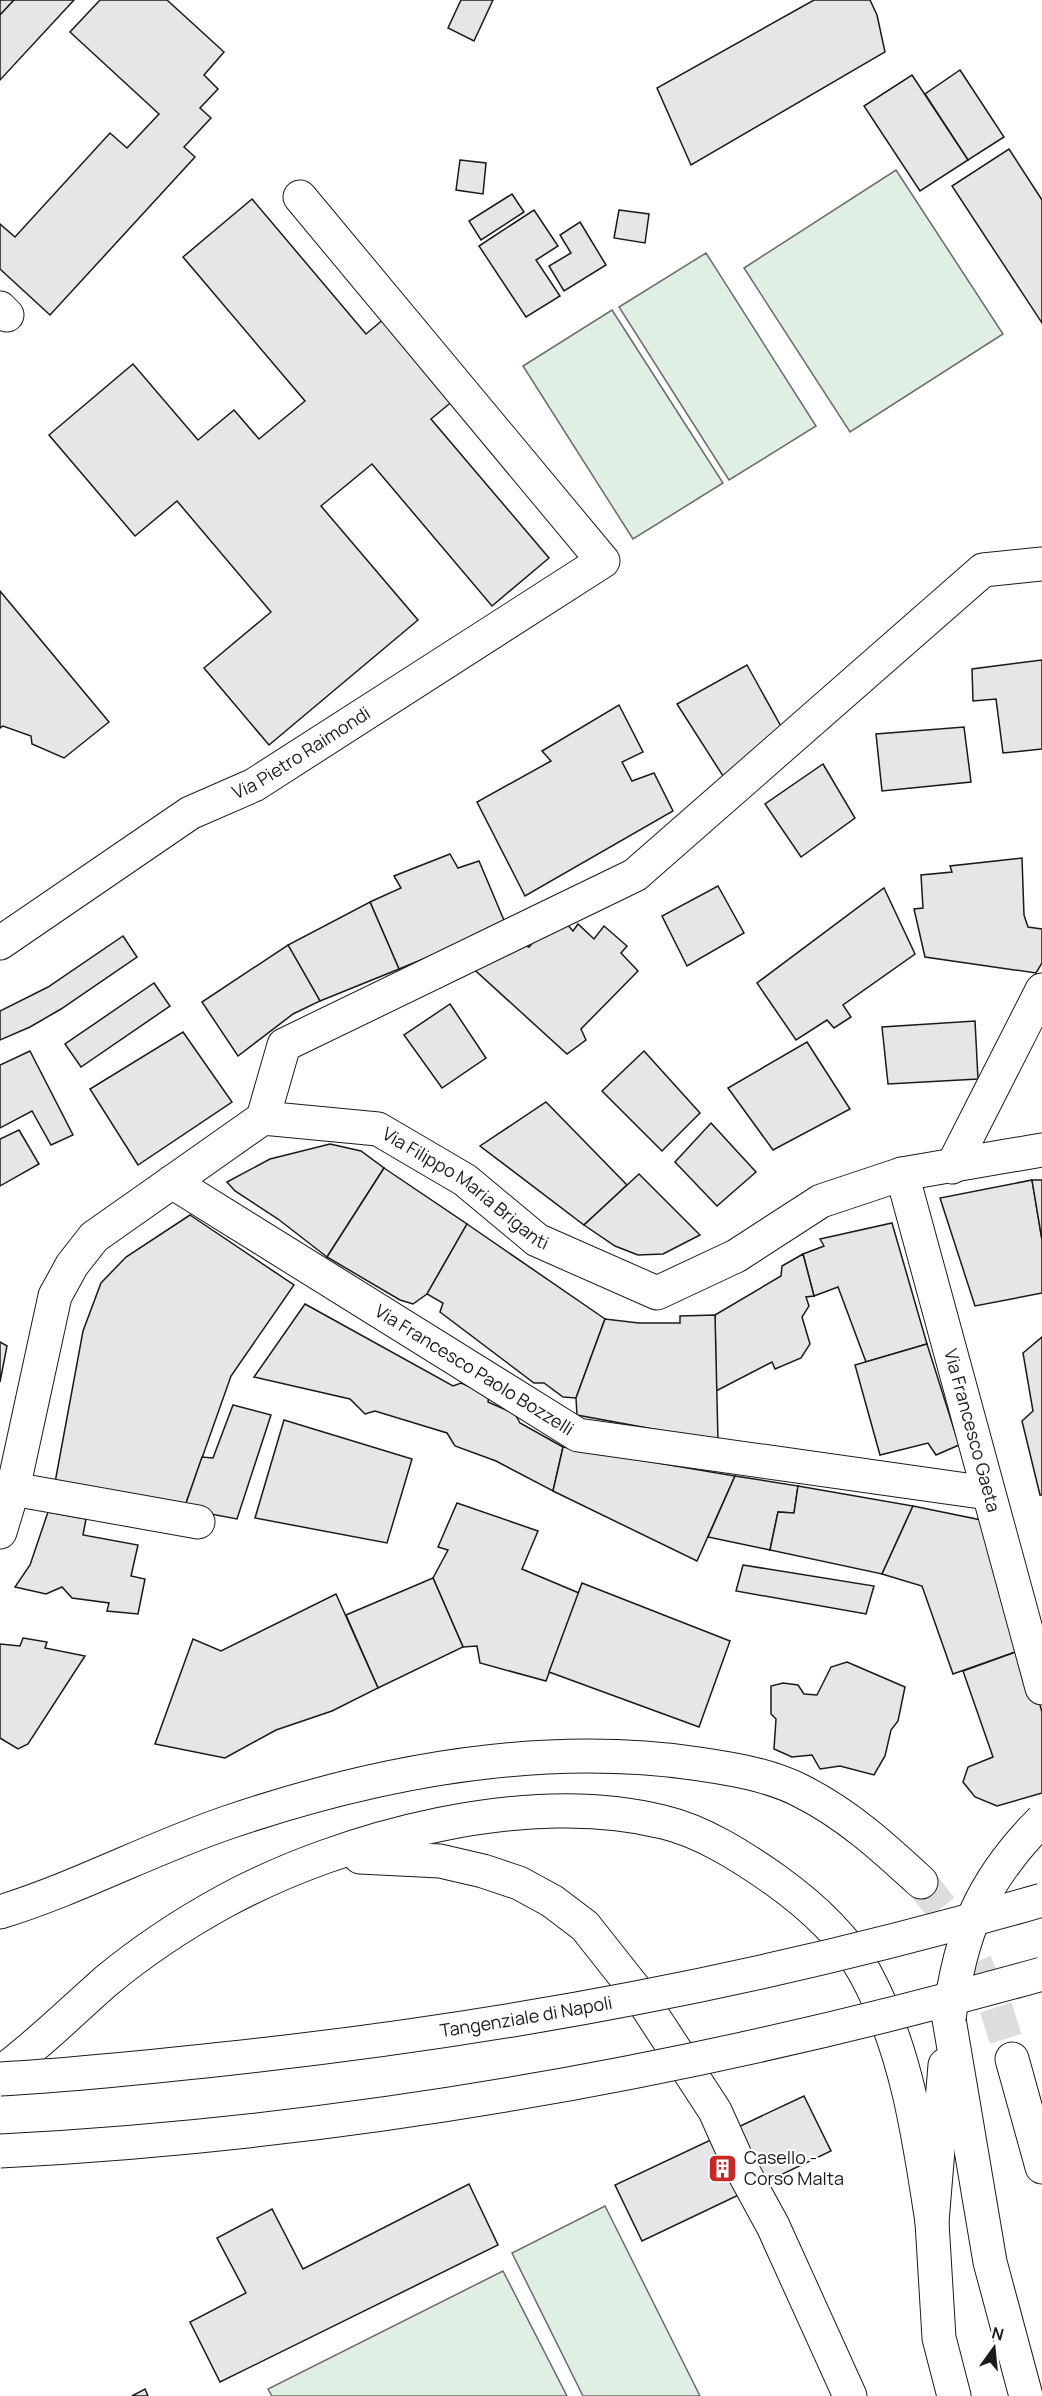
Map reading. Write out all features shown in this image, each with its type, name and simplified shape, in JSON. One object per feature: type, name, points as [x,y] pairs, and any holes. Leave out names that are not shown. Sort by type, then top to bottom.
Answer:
[{"type":"main road","name":"Via Pietro Raimondi","points":[[0,943],[190,813],[254,785],[603,561],[300,196]]},
{"type":"main road","points":[[0,1532],[13,1489],[55,1296],[72,1265],[94,1237],[263,1118],[284,1045],[635,875],[983,570],[1042,564]]},
{"type":"main road","points":[[951,1167],[1042,990]]},
{"type":"main road","name":"Via Filippo Maria Briganti","points":[[263,1118],[378,1129],[465,1180],[537,1240],[657,1293],[736,1256],[821,1201],[903,1174],[1042,1150]]},
{"type":"main road","name":"Via Francesco Gaeta","points":[[903,1174],[1042,1688]]},
{"type":"main road","name":"Via Francesco Paolo Bozzelli","points":[[172,1182],[578,1435],[988,1494]]},
{"type":"main road","points":[[13,1489],[198,1522]]},
{"type":"main road","points":[[0,1912],[226,1822],[324,1791],[420,1770],[511,1760],[597,1756],[667,1759],[740,1770],[797,1789],[842,1814],[921,1882]]},
{"type":"main road","points":[[0,2073],[107,1981],[147,1951],[225,1900],[285,1873],[360,1846],[426,1828],[499,1814],[558,1809],[608,1811],[666,1822],[716,1843],[760,1869],[800,1898],[841,1937],[864,1971],[883,2010],[908,2087],[916,2122],[932,2222],[939,2338],[954,2396]]},
{"type":"main road","points":[[932,2222],[955,1971],[968,1928],[991,1883],[1014,1848],[1042,1820]]},
{"type":"main road","points":[[285,1873],[354,1857],[440,1861],[519,1883],[552,1901],[585,1926],[638,1993],[715,2111],[737,2160],[773,2226],[850,2396]]},
{"type":"main road","name":"Tangenziale di Napoli","points":[[0,2079],[291,2052],[538,2018],[659,1995],[804,1963],[925,1934],[1042,1900]]},
{"type":"main road","points":[[0,2151],[172,2137],[346,2119],[543,2088],[742,2051],[916,2009],[1042,1974]]},
{"type":"main road","points":[[949,2019],[990,2262],[1026,2396]]},
{"type":"main road","points":[[1012,2059],[1042,2167]]},
{"type":"green space","points":[[896,170],[1003,334],[850,432],[744,268]]},
{"type":"green space","points":[[706,253],[816,426],[729,480],[619,307]]},
{"type":"green space","points":[[612,310],[723,483],[633,539],[523,366]]},
{"type":"green space","points":[[605,2206],[700,2396],[583,2396],[512,2253]]},
{"type":"green space","points":[[503,2271],[567,2396],[272,2396],[268,2389]]},
{"type":"building","points":[[0,0],[14,0],[1,14],[0,14]]},
{"type":"building","points":[[14,0],[74,0],[0,80],[0,15]]},
{"type":"building","points":[[100,0],[167,0],[224,52],[204,75],[218,89],[200,108],[211,118],[184,147],[195,157],[50,315],[0,269],[0,224],[15,237],[110,133],[127,148],[159,114],[70,32]]},
{"type":"building","points":[[461,0],[493,0],[474,41],[448,28]]},
{"type":"building","points":[[814,0],[870,0],[877,15],[885,52],[691,165],[657,88]]},
{"type":"building","points":[[960,70],[1004,137],[968,160],[925,94]]},
{"type":"building","points":[[912,75],[968,160],[920,191],[864,106]]},
{"type":"building","points":[[1009,149],[1042,200],[1042,323],[952,186]]},
{"type":"building","points":[[460,160],[486,163],[483,194],[456,190]]},
{"type":"building","points":[[512,194],[524,212],[481,240],[469,221]]},
{"type":"building","points":[[252,199],[366,334],[385,318],[454,400],[431,419],[549,558],[492,606],[372,464],[321,506],[418,620],[269,745],[204,668],[271,612],[177,501],[135,536],[49,435],[133,364],[198,440],[234,410],[259,439],[305,401],[183,257]]},
{"type":"building","points":[[534,210],[558,246],[536,260],[560,296],[526,317],[479,246]]},
{"type":"building","points":[[619,210],[649,214],[645,243],[614,238]]},
{"type":"building","points":[[580,222],[606,265],[564,291],[549,266],[571,253],[560,235]]},
{"type":"building","points":[[0,591],[109,722],[64,758],[32,744],[31,736],[3,726],[0,728]]},
{"type":"building","points":[[1042,660],[1042,749],[1003,753],[996,699],[973,701],[972,669]]},
{"type":"building","points":[[747,665],[783,730],[723,776],[677,704]]},
{"type":"building","points":[[619,705],[643,752],[622,762],[632,781],[654,773],[673,811],[525,896],[477,802],[551,761],[542,751]]},
{"type":"building","points":[[964,727],[971,782],[882,791],[876,734]]},
{"type":"building","points":[[823,764],[855,818],[801,857],[765,804]]},
{"type":"building","points":[[450,854],[458,868],[479,861],[506,925],[399,969],[370,902],[401,888],[394,876]]},
{"type":"building","points":[[1022,858],[1024,915],[1028,927],[1042,929],[1042,963],[1036,973],[925,957],[914,909],[923,908],[921,875],[952,872],[950,866]]},
{"type":"building","points":[[718,886],[744,933],[687,966],[662,916]]},
{"type":"building","points":[[884,888],[915,954],[843,1005],[851,1017],[834,1028],[827,1020],[796,1040],[757,983]]},
{"type":"building","points":[[370,902],[399,969],[320,1001],[288,945]]},
{"type":"building","points":[[566,923],[573,931],[578,924],[594,939],[604,926],[627,946],[621,953],[638,971],[581,1029],[586,1040],[567,1054],[467,963],[515,941],[529,947],[542,932]]},
{"type":"building","points":[[123,936],[137,957],[61,1009],[30,1027],[0,1040],[0,1011],[48,987]]},
{"type":"building","points":[[288,945],[320,1001],[293,1014],[238,1056],[202,1002]]},
{"type":"building","points":[[154,983],[170,1006],[81,1067],[65,1044]]},
{"type":"building","points":[[450,1004],[486,1058],[442,1088],[404,1035]]},
{"type":"building","points":[[975,1021],[978,1079],[888,1084],[882,1027]]},
{"type":"building","points":[[183,1032],[232,1102],[138,1165],[90,1089]]},
{"type":"building","points":[[807,1042],[850,1109],[773,1150],[728,1088]]},
{"type":"building","points":[[30,1051],[73,1135],[51,1145],[32,1111],[0,1128],[0,1065]]},
{"type":"building","points":[[644,1051],[700,1113],[662,1151],[602,1091]]},
{"type":"building","points":[[546,1102],[627,1185],[584,1225],[480,1146]]},
{"type":"building","points":[[711,1123],[756,1172],[717,1206],[675,1162]]},
{"type":"building","points":[[19,1130],[39,1164],[0,1186],[0,1139]]},
{"type":"building","points":[[330,1144],[361,1151],[384,1168],[327,1257],[278,1219],[235,1191],[227,1182],[270,1159]]},
{"type":"building","points":[[384,1168],[467,1224],[427,1294],[413,1304],[400,1300],[327,1257]]},
{"type":"building","points":[[639,1174],[700,1235],[663,1254],[638,1255],[615,1246],[584,1225]]},
{"type":"building","points":[[1032,1180],[1042,1240],[1042,1293],[975,1306],[940,1198]]},
{"type":"building","points":[[1032,1180],[1042,1180],[1042,1240]]},
{"type":"building","points":[[190,1215],[294,1285],[231,1376],[184,1509],[54,1488],[83,1331],[101,1283],[126,1257]]},
{"type":"building","points":[[892,1223],[927,1344],[866,1362],[838,1287],[814,1296],[803,1254],[824,1246],[820,1239]]},
{"type":"building","points":[[467,1224],[605,1319],[576,1398],[563,1397],[544,1383],[534,1383],[440,1312],[443,1303],[427,1294]]},
{"type":"building","points":[[803,1254],[814,1296],[806,1297],[809,1306],[802,1317],[810,1344],[801,1358],[775,1369],[772,1362],[716,1391],[715,1315],[781,1276],[782,1266]]},
{"type":"building","points":[[305,1304],[453,1386],[461,1383],[489,1395],[488,1402],[515,1414],[520,1423],[563,1447],[553,1491],[496,1461],[455,1446],[447,1433],[375,1411],[365,1414],[350,1399],[254,1377]]},
{"type":"building","points":[[715,1315],[718,1441],[577,1415],[576,1398],[605,1319],[639,1323],[680,1323],[680,1316]]},
{"type":"building","points":[[1042,1337],[1042,1495],[1040,1495],[1022,1421],[1033,1411],[1023,1353]]},
{"type":"building","points":[[0,1342],[7,1346],[0,1382]]},
{"type":"building","points":[[927,1344],[959,1445],[936,1455],[928,1443],[880,1455],[855,1365]]},
{"type":"building","points":[[233,1405],[271,1415],[237,1519],[184,1509],[202,1457],[213,1458]]},
{"type":"building","points":[[284,1420],[412,1459],[387,1543],[255,1518]]},
{"type":"building","points":[[563,1447],[735,1476],[697,1561],[553,1491]]},
{"type":"building","points":[[735,1476],[798,1486],[794,1513],[778,1512],[770,1550],[708,1537]]},
{"type":"building","points":[[798,1486],[913,1506],[882,1574],[770,1550],[778,1512],[794,1513]]},
{"type":"building","points":[[457,1503],[538,1531],[522,1569],[579,1593],[546,1681],[480,1663],[477,1646],[463,1647],[433,1578],[448,1550],[438,1547]]},
{"type":"building","points":[[913,1506],[986,1521],[1024,1649],[953,1674],[922,1586],[882,1574]]},
{"type":"building","points":[[48,1512],[86,1519],[83,1535],[138,1545],[131,1576],[145,1579],[138,1614],[107,1611],[109,1603],[72,1598],[62,1587],[46,1594],[15,1587],[30,1565]]},
{"type":"building","points":[[743,1565],[874,1586],[866,1614],[736,1591]]},
{"type":"building","points":[[433,1578],[463,1647],[378,1688],[346,1615]]},
{"type":"building","points":[[582,1583],[730,1641],[699,1727],[549,1672]]},
{"type":"building","points":[[336,1594],[378,1688],[332,1711],[276,1730],[225,1758],[155,1744],[193,1639],[221,1651]]},
{"type":"building","points":[[23,1638],[47,1642],[45,1648],[85,1656],[28,1744],[18,1749],[0,1738],[0,1644],[20,1646]]},
{"type":"building","points":[[1024,1649],[1042,1712],[1042,1793],[997,1806],[975,1797],[963,1782],[968,1767],[993,1757],[963,1671]]},
{"type":"building","points":[[847,1662],[905,1687],[898,1721],[891,1730],[885,1756],[874,1775],[840,1766],[820,1769],[812,1755],[792,1757],[774,1749],[776,1719],[771,1714],[771,1686],[783,1683],[798,1685],[804,1694],[817,1695],[831,1667]]},
{"type":"building","name":"Casello - Corso Malta","points":[[804,2096],[831,2151],[642,2241],[615,2185]]},
{"type":"building","points":[[469,2184],[498,2245],[220,2382],[190,2322],[246,2293],[217,2238],[272,2209],[303,2269]]},
{"type":"building","points":[[145,2389],[148,2396],[132,2396]]},
{"type":"tunnel","points":[[921,1882],[962,1934],[995,2005],[1012,2059]]},
{"type":"place","name":"Casello - Corso Malta","points":[[723,2168]]}]
